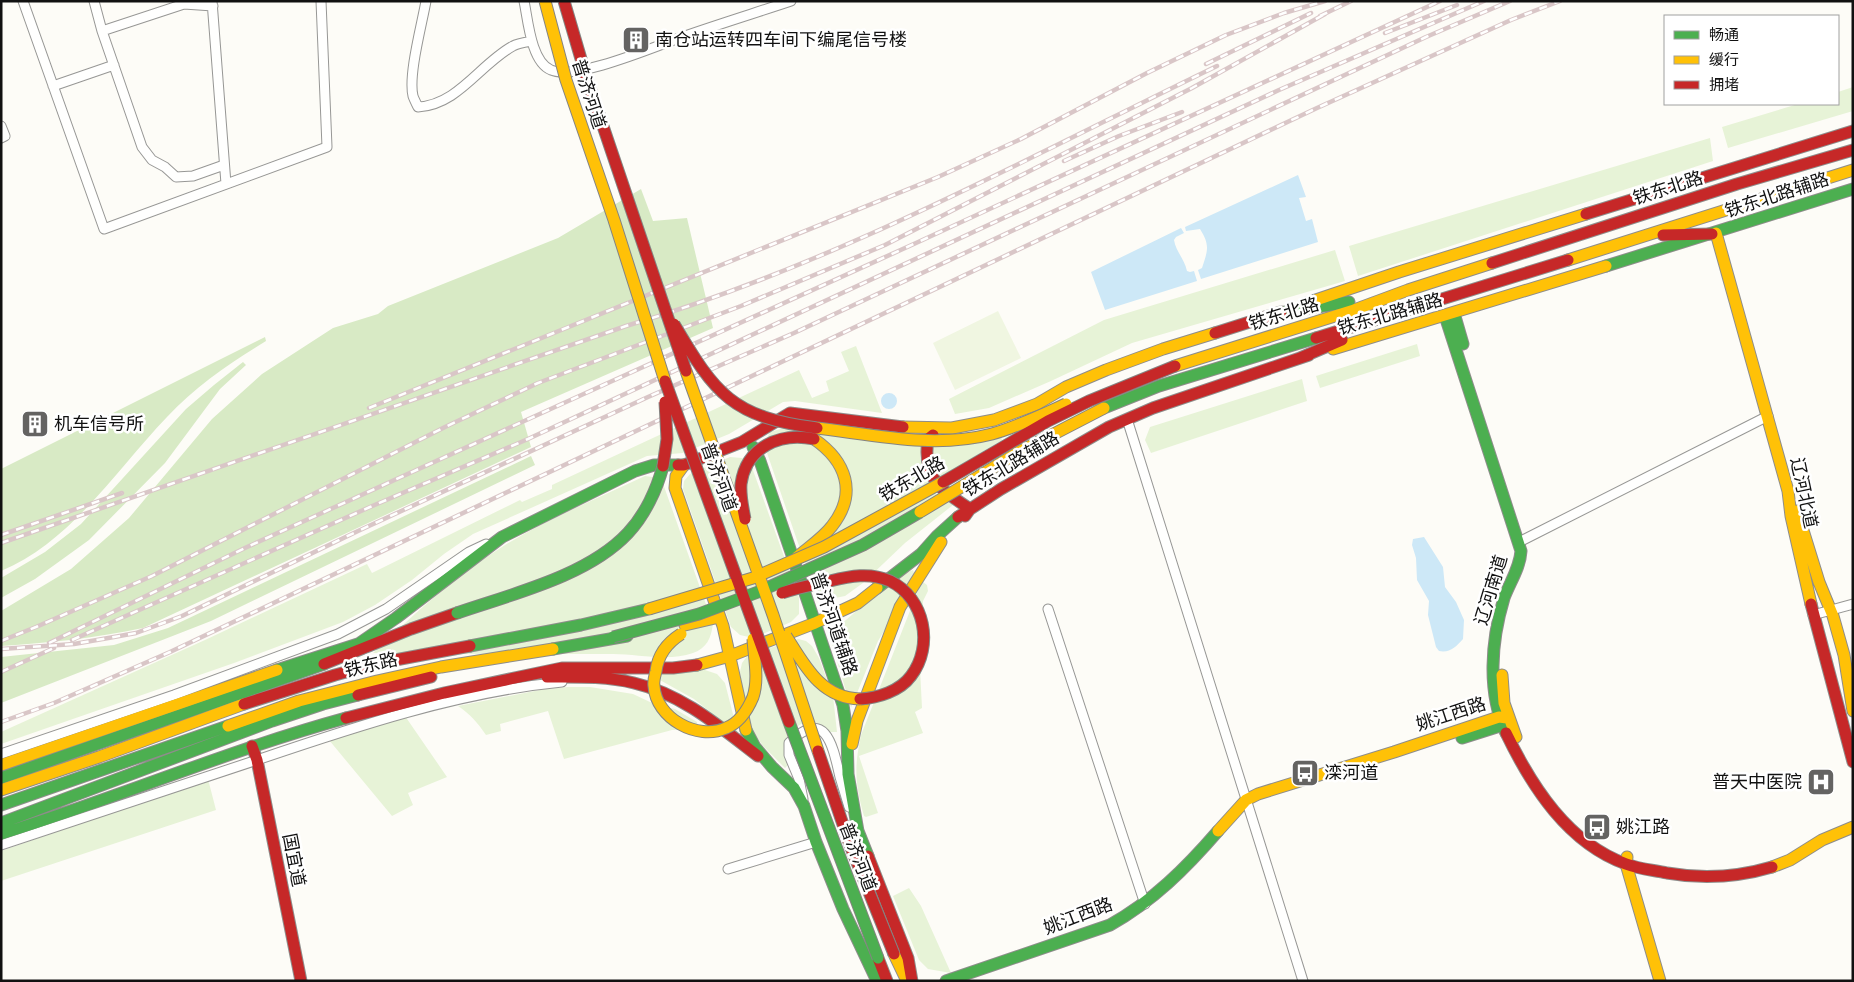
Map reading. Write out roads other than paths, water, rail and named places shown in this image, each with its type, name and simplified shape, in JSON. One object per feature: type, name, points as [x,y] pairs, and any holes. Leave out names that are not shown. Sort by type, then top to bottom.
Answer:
[{"type":"main road","name":"普济河道","points":[[545,1],[566,80],[614,220],[660,368],[820,806],[887,981]]},
{"type":"main road","name":"普济河道","points":[[564,1],[586,76],[662,304],[738,522],[773,615],[850,845],[894,954],[907,981]]},
{"type":"main road","name":"铁东北路辅路","points":[[1066,388],[1106,370],[1163,349],[1399,272],[1853,131]]},
{"type":"main road","name":"铁东北路","points":[[753,578],[842,538],[1048,421],[1089,401],[1175,366],[1354,310],[1408,290],[1737,184],[1853,150]]},
{"type":"main road","name":"铁东北路","points":[[758,592],[863,545],[1019,452],[1104,408],[1159,386],[1415,308],[1853,170]]},
{"type":"main road","name":"铁东北路辅路","points":[[815,623],[858,603],[921,554],[958,517],[1001,488],[1082,442],[1153,408],[1300,358],[1716,233],[1853,189]]},
{"type":"main road","points":[[1644,236],[1716,233]]},
{"type":"main road","name":"辽河北道","points":[[1716,233],[1788,491],[1791,516],[1813,615],[1853,762]]},
{"type":"main road","name":"辽河北道","points":[[1716,233],[1796,508],[1819,582],[1832,613],[1844,655],[1853,711]]},
{"type":"main road","points":[[1273,314],[1328,306],[1408,290]]},
{"type":"main road","points":[[662,304],[708,378],[726,398],[744,409],[767,418],[796,424],[915,440],[959,439],[982,436],[1026,421],[1117,381],[1134,375],[1175,366]]},
{"type":"main road","points":[[1300,358],[1415,308]]},
{"type":"main road","name":"辽河南道","points":[[1450,314],[1522,541],[1528,551],[1527,564],[1510,605],[1504,629],[1502,677],[1504,720],[1543,786],[1578,824],[1594,838],[1626,860]]},
{"type":"main road","points":[[1,778],[334,661],[411,629],[557,577],[582,566],[614,545],[634,525],[659,482],[667,451],[669,424],[660,368]]},
{"type":"main road","name":"铁东北路","points":[[684,465],[742,442],[790,413],[907,428],[952,428],[994,420],[1037,404],[1066,388]]},
{"type":"main road","points":[[848,763],[857,721],[900,607],[942,540],[970,510],[938,487],[929,471],[925,452],[928,439],[943,428]]},
{"type":"main road","points":[[752,556],[741,492],[741,481],[745,469],[754,455],[767,444],[780,438],[801,436],[820,442],[836,457],[844,470],[846,494],[844,508],[833,526],[795,558]]},
{"type":"main road","name":"普济河道辅路","points":[[742,442],[750,444],[756,452],[843,705],[850,789],[858,831],[908,958],[912,981]]},
{"type":"main road","name":"铁东路","points":[[334,661],[419,601],[502,537],[635,471],[654,465],[684,465]]},
{"type":"main road","name":"普济河道辅路","points":[[684,465],[676,476],[676,488],[723,626],[746,730],[755,747],[794,788],[804,806],[842,910],[877,981]]},
{"type":"main road","points":[[613,637],[658,631],[741,610],[793,588],[840,564],[863,545]]},
{"type":"main road","points":[[773,615],[809,672],[824,687],[841,696],[858,700],[879,697],[897,688],[915,669],[924,648],[924,627],[917,606],[897,586],[884,579],[863,575],[849,576],[793,588]]},
{"type":"main road","name":"铁东路","points":[[1,790],[254,701],[335,675],[378,664],[609,619],[708,593],[753,578]]},
{"type":"main road","name":"铁东路","points":[[1,806],[298,701],[432,669],[516,656],[613,637],[691,616],[758,592]]},
{"type":"main road","points":[[715,618],[673,639],[661,653],[653,676],[657,699],[667,715],[682,727],[696,732],[714,732],[728,728],[739,720],[751,703],[755,686],[751,617]]},
{"type":"main road","points":[[1,834],[81,808],[252,746],[367,712],[562,668],[673,668],[699,665],[730,656],[815,623]]},
{"type":"main road","name":"铁东路","points":[[1,765],[287,666],[411,629]]},
{"type":"main road","points":[[1,823],[322,704],[516,656]]},
{"type":"main road","points":[[518,678],[598,678],[637,684],[668,695],[686,704],[705,716],[772,767]]},
{"type":"main road","name":"姚江西路","points":[[946,981],[1110,925],[1132,914],[1186,866],[1258,794],[1504,720]]},
{"type":"main road","name":"国宜道","points":[[252,746],[257,760],[301,981]]},
{"type":"main road","name":"姚江西路","points":[[968,981],[1109,933],[1138,918],[1177,886],[1247,803]]},
{"type":"main road","points":[[1626,860],[1698,870],[1737,868],[1785,854],[1796,849],[1818,832],[1853,819]]},
{"type":"main road","points":[[1626,860],[1674,874],[1706,877],[1738,874],[1770,868],[1784,863],[1826,838],[1853,827]]},
{"type":"main road","points":[[1626,860],[1660,981]]},
{"type":"street","points":[[23,1],[104,229],[327,147],[321,1]]},
{"type":"street","points":[[94,1],[102,31],[142,147],[152,160],[165,167],[176,177],[193,176],[224,165]]},
{"type":"street","points":[[426,1],[412,81],[413,96],[418,107],[431,106],[443,100],[464,86],[514,45],[532,41]]},
{"type":"street","points":[[524,1],[532,41],[540,62],[551,70],[571,72],[607,63],[791,1]]},
{"type":"street","points":[[102,31],[184,4],[212,4],[226,184]]},
{"type":"street","points":[[53,86],[114,65]]},
{"type":"street","points":[[1,126],[5,136],[1,138]]},
{"type":"street","points":[[1522,541],[1768,416]]},
{"type":"street","points":[[1127,419],[1303,981]]},
{"type":"street","points":[[1,754],[184,692],[338,634],[386,608],[469,552],[502,537]]},
{"type":"street","points":[[1832,613],[1853,604]]},
{"type":"street","points":[[1813,615],[1853,609]]},
{"type":"street","points":[[1048,610],[1145,904]]},
{"type":"street","points":[[1,845],[323,738],[445,704],[539,684],[598,678]]},
{"type":"street","name":"普济河道辅路","points":[[804,806],[799,779],[788,748],[789,743],[797,735],[816,728],[822,730],[831,742],[851,817],[858,831]]},
{"type":"street","points":[[728,869],[816,842]]},
{"type":"water","points":[[1298,175],[1306,197],[1299,198],[1306,221],[1312,219],[1318,242],[1201,279],[1198,270],[1202,268],[1206,257],[1207,244],[1200,229],[1186,231],[1185,227]]},
{"type":"water","points":[[1181,228],[1184,233],[1176,237],[1174,240],[1175,244],[1187,271],[1194,271],[1197,281],[1105,310],[1091,272]]},
{"type":"water","points":[[889,393],[895,395],[897,401],[895,407],[889,409],[883,407],[881,401],[883,395]]},
{"type":"water","points":[[1424,537],[1443,567],[1445,587],[1456,602],[1464,620],[1463,639],[1455,647],[1446,651],[1439,651],[1436,647],[1428,615],[1429,601],[1417,580],[1416,558],[1412,545],[1413,539]]},
{"type":"railway","points":[[369,408],[938,177],[1021,139],[1147,73],[1226,35],[1284,13],[1325,1]]},
{"type":"railway","points":[[1320,16],[1351,1]]},
{"type":"railway","points":[[49,643],[247,547],[916,243],[1440,1]]},
{"type":"railway","points":[[72,640],[370,507],[528,439],[1279,90],[1484,1]]},
{"type":"railway","points":[[1,649],[74,644],[136,633],[182,616],[358,531],[648,397],[794,333],[1426,37],[1510,1]]},
{"type":"railway","points":[[1,722],[54,703],[170,652],[1317,108],[1511,20],[1560,1]]},
{"type":"railway","points":[[1385,33],[1457,5]]},
{"type":"railway","points":[[1206,64],[1311,13]]},
{"type":"railway","points":[[1,641],[152,576],[445,427],[538,383],[741,306],[885,245],[1192,88],[1325,14]]},
{"type":"railway","points":[[1,543],[703,301],[778,273],[853,242],[926,208],[1217,66]]},
{"type":"railway","points":[[1064,161],[1119,136],[1182,112]]},
{"type":"railway","points":[[1,535],[122,493]]},
{"type":"railway","points":[[1,672],[54,648]]},
{"type":"place","name":"南仓站运转四车间下编尾信号楼","points":[[636,40]]},
{"type":"place","name":"机车信号所","points":[[35,424]]},
{"type":"place","name":"滦河道","points":[[1305,773]]},
{"type":"place","name":"普天中医院","points":[[1821,782]]},
{"type":"place","name":"姚江路","points":[[1597,827]]}]
